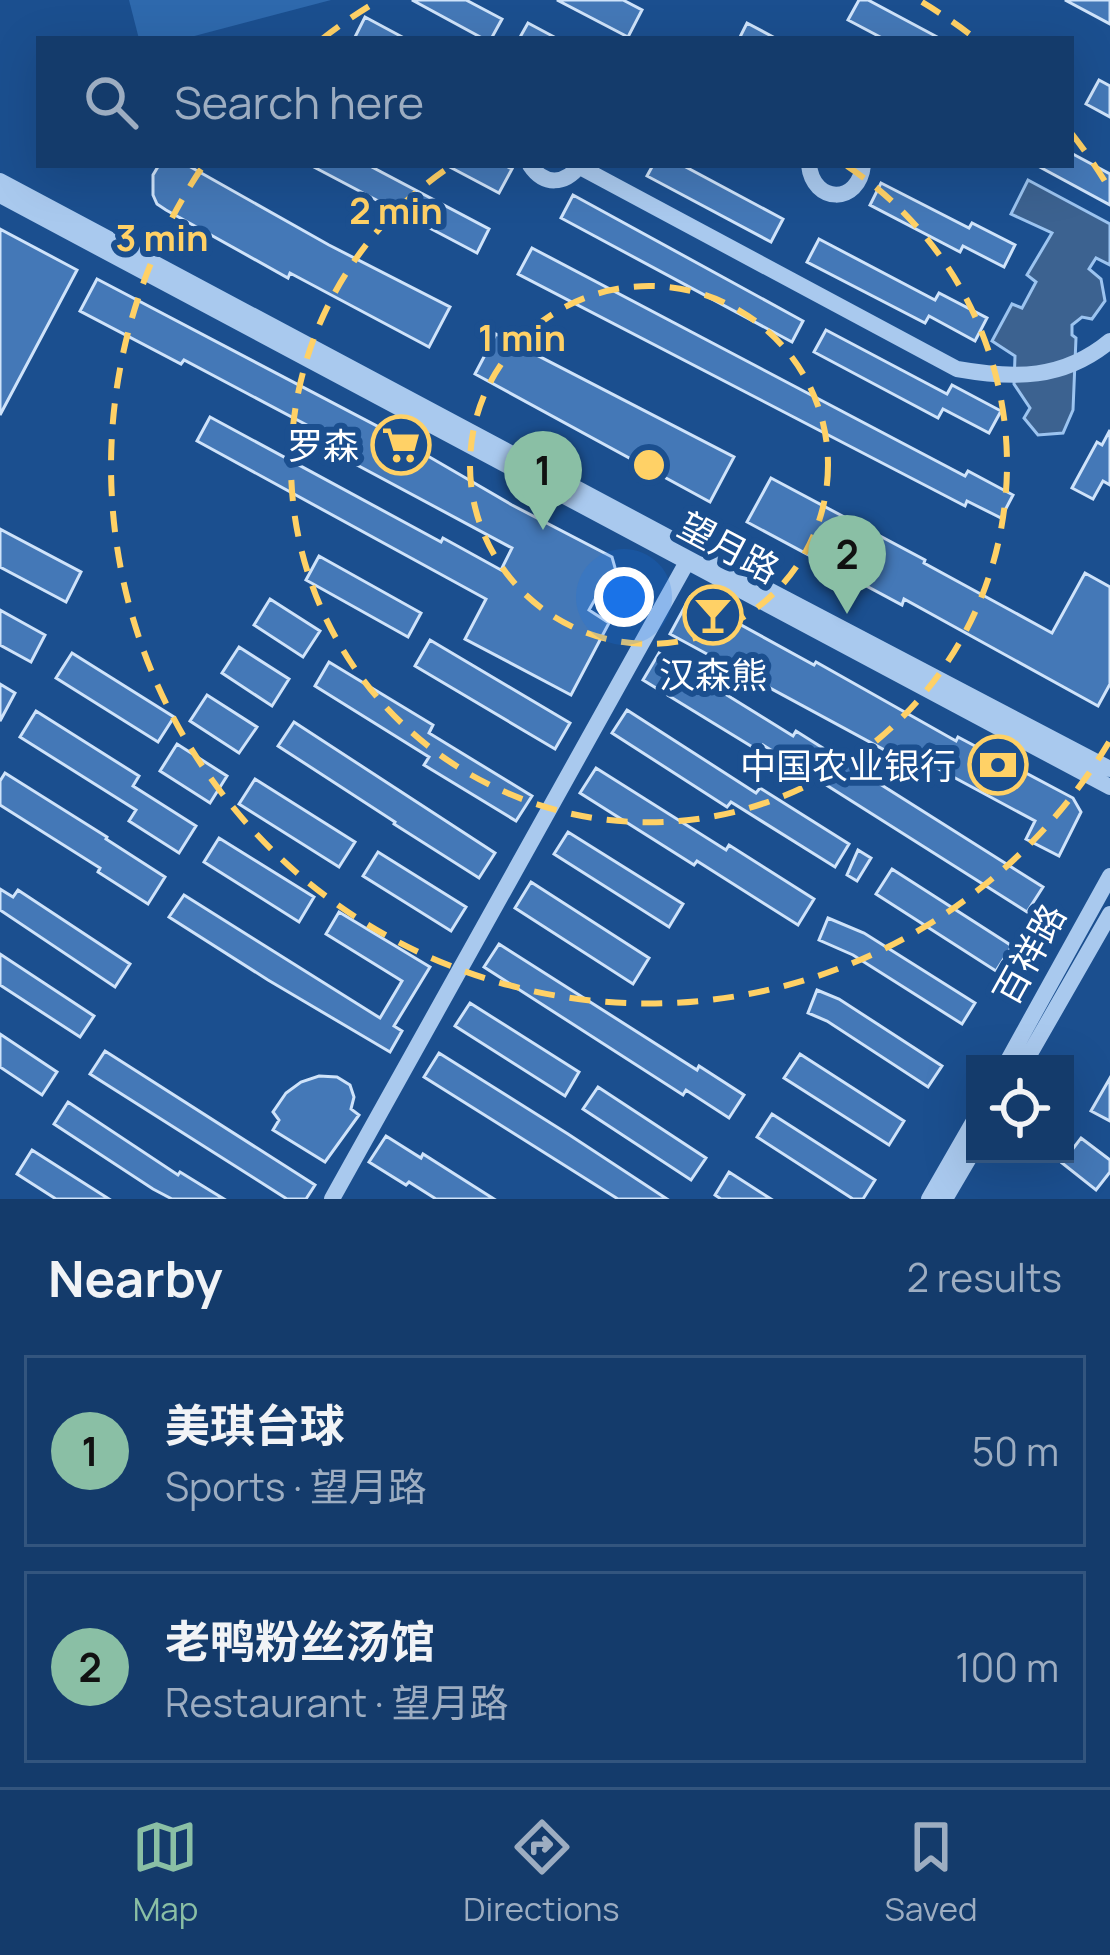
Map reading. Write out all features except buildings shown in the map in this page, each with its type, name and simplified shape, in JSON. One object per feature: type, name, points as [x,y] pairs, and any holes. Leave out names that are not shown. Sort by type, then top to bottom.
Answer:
[{"type":"street","points":[[533,168],[542,178],[556,182],[578,168]]},
{"type":"street","points":[[584,168],[957,369],[997,376],[1040,374],[1086,358],[1110,340]]},
{"type":"street","points":[[809,168],[816,186],[832,194],[850,191],[863,168]]},
{"type":"street","name":"望月路","points":[[0,181],[1110,769]]},
{"type":"street","name":"望月路","points":[[0,196],[1110,788]]},
{"type":"street","points":[[332,1199],[687,562]]},
{"type":"street","name":"百祥路","points":[[1011,1055],[1110,877]]},
{"type":"street","name":"百祥路","points":[[1029,1055],[1110,914]]},
{"type":"street","points":[[929,1199],[966,1135]]},
{"type":"street","points":[[945,1199],[966,1163]]},
{"type":"shaded area","points":[[129,0],[331,0],[194,36],[138,36]]},
{"type":"shaded area","points":[[1028,180],[1110,224],[1110,265],[1096,258],[1089,269],[1101,279],[1105,301],[1092,319],[1082,317],[1072,325],[1076,338],[1073,410],[1063,433],[1038,435],[1024,418],[1030,408],[1014,384],[1015,356],[992,341],[1012,304],[1022,308],[1036,282],[1027,275],[1052,233],[1011,214]]},
{"type":"place","name":"罗森","points":[[401,445]]},
{"type":"place","name":"美琪台球","points":[[543,530]]},
{"type":"place","name":"老鸭粉丝汤馆","points":[[847,614]]},
{"type":"place","name":"汉森熊","points":[[713,615]]},
{"type":"place","name":"中国农业银行","points":[[998,765]]}]
